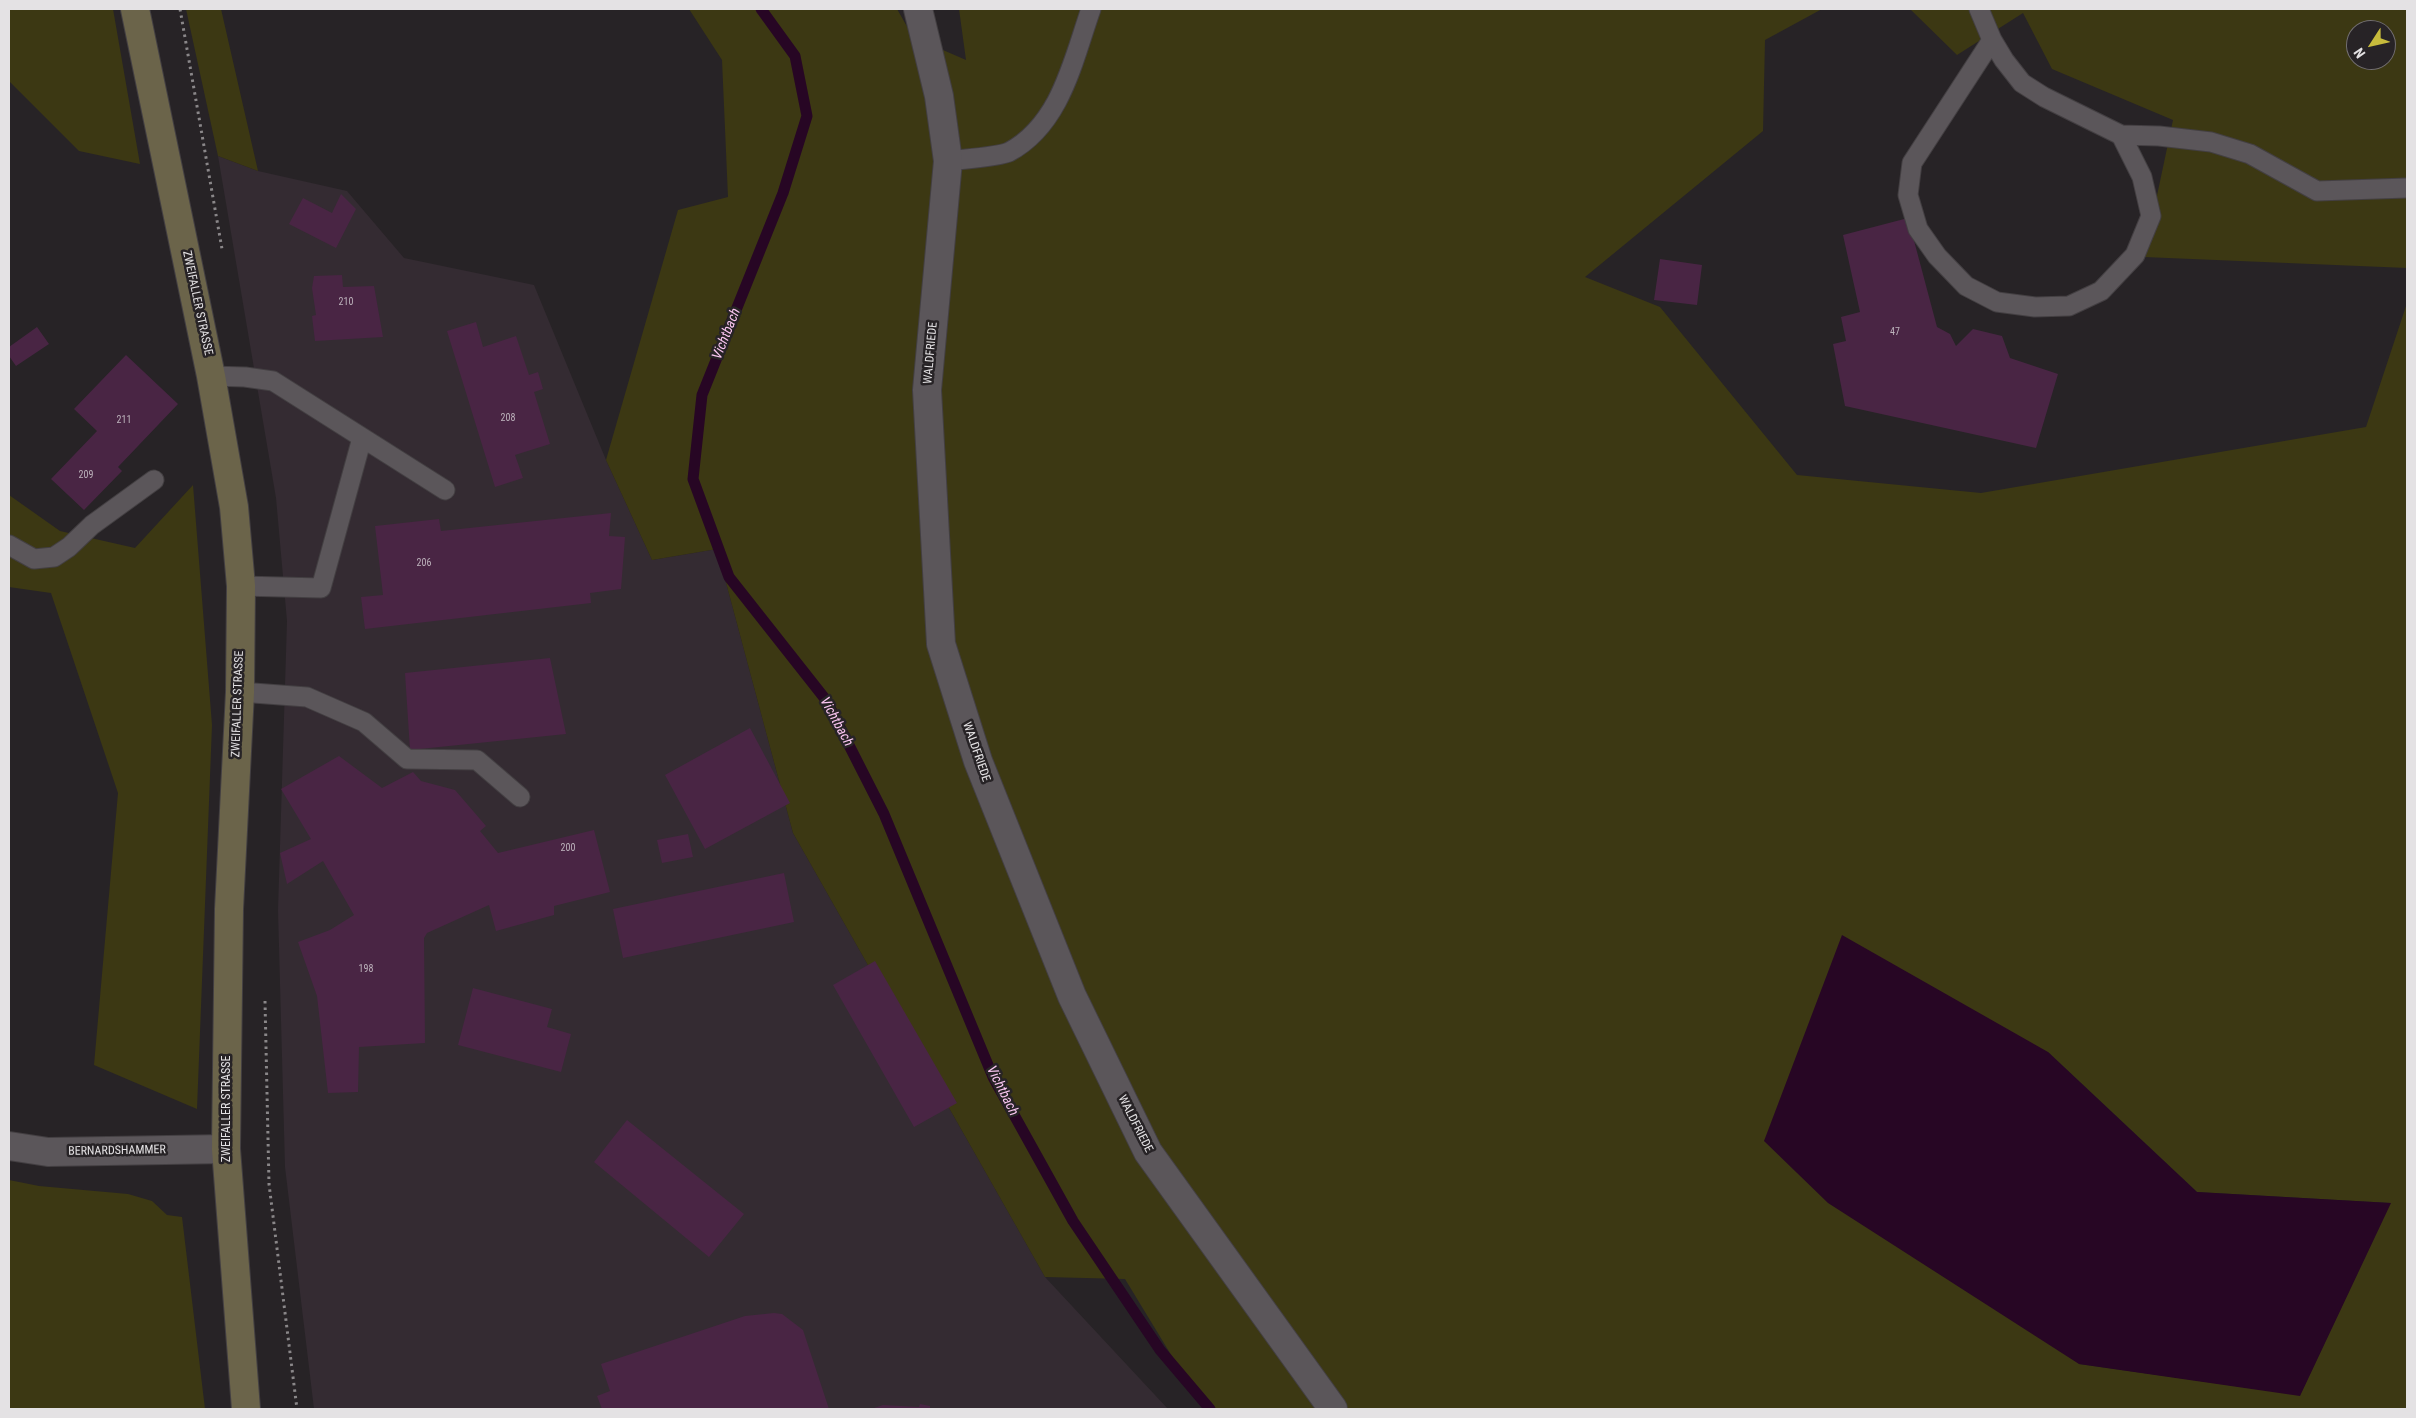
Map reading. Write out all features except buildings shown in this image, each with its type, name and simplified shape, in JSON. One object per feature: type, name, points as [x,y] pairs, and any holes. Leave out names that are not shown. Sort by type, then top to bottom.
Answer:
[{"type":"main road","name":"ZWEIFALLER STRASSE","points":[[135,9],[212,376],[234,507],[241,586],[240,692],[229,909],[226,1149],[246,1409]]},
{"type":"street","name":"WALDFRIEDE","points":[[918,9],[939,96],[948,161],[927,390],[940,644],[978,761],[1072,996],[1148,1152],[1333,1409]]},
{"type":"street","name":"BERNARDSHAMMER","points":[[9,1146],[48,1152],[226,1149]]},
{"type":"lane","points":[[948,161],[1007,152],[1034,134],[1056,106],[1091,9]]},
{"type":"lane","points":[[1979,9],[1992,40],[2004,60],[2022,83],[2044,97],[2121,135],[2159,136],[2212,142],[2250,154],[2318,191],[2407,188]]},
{"type":"lane","points":[[1992,40],[1912,163],[1908,195],[1918,229],[1937,256],[1966,286],[1997,302],[2035,307],[2068,306],[2101,291],[2135,255],[2151,216],[2142,177],[2121,135]]},
{"type":"lane","points":[[212,376],[245,377],[273,381],[445,490]]},
{"type":"lane","points":[[241,586],[321,588],[362,438]]},
{"type":"lane","points":[[9,545],[34,559],[54,557],[70,546],[92,525],[154,480]]},
{"type":"lane","points":[[240,692],[307,697],[364,722],[407,759],[477,760],[520,797]]},
{"type":"path","points":[[265,1000],[269,1184],[297,1409]]},
{"type":"shaded area","points":[[9,9],[113,9],[140,164],[79,151],[9,81]]},
{"type":"shaded area","points":[[186,9],[221,9],[258,171],[218,156]]},
{"type":"shaded area","points":[[689,9],[897,9],[913,37],[966,60],[959,9],[1822,9],[1765,40],[1763,131],[1585,277],[1660,307],[1797,475],[1981,493],[2366,427],[2407,303],[2407,1409],[1204,1409],[1125,1279],[1045,1277],[793,833],[717,549],[652,560],[606,460],[678,210],[728,197],[722,60]],"holes":[[[2048,1052],[2197,1192],[2390,1203],[2300,1395],[2079,1364]]]},
{"type":"shaded area","points":[[1910,9],[2407,9],[2407,268],[2144,257],[2173,120],[2052,69],[2023,13],[1957,55]]},
{"type":"shaded area","points":[[218,156],[258,171],[347,191],[404,258],[534,285],[606,460],[652,560],[717,549],[793,833],[1045,1277],[1168,1409],[314,1409],[285,1167],[278,910],[287,621],[276,498]]},
{"type":"shaded area","points":[[193,485],[212,725],[197,1109],[94,1065],[118,793],[51,593],[9,587],[9,495],[60,531],[135,548]]},
{"type":"shaded area","points":[[1842,935],[2048,1052],[2197,1192],[2391,1203],[2300,1396],[2079,1364],[1828,1203],[1764,1141]]},
{"type":"shaded area","points":[[9,1180],[39,1186],[128,1194],[152,1201],[167,1215],[182,1217],[205,1409],[9,1409]]},
{"type":"waterway","name":"Vichtbach","points":[[761,9],[795,56],[807,116],[783,193],[702,395],[693,479],[729,577],[826,700],[884,814],[993,1077],[1073,1221],[1160,1350],[1210,1409]]}]
